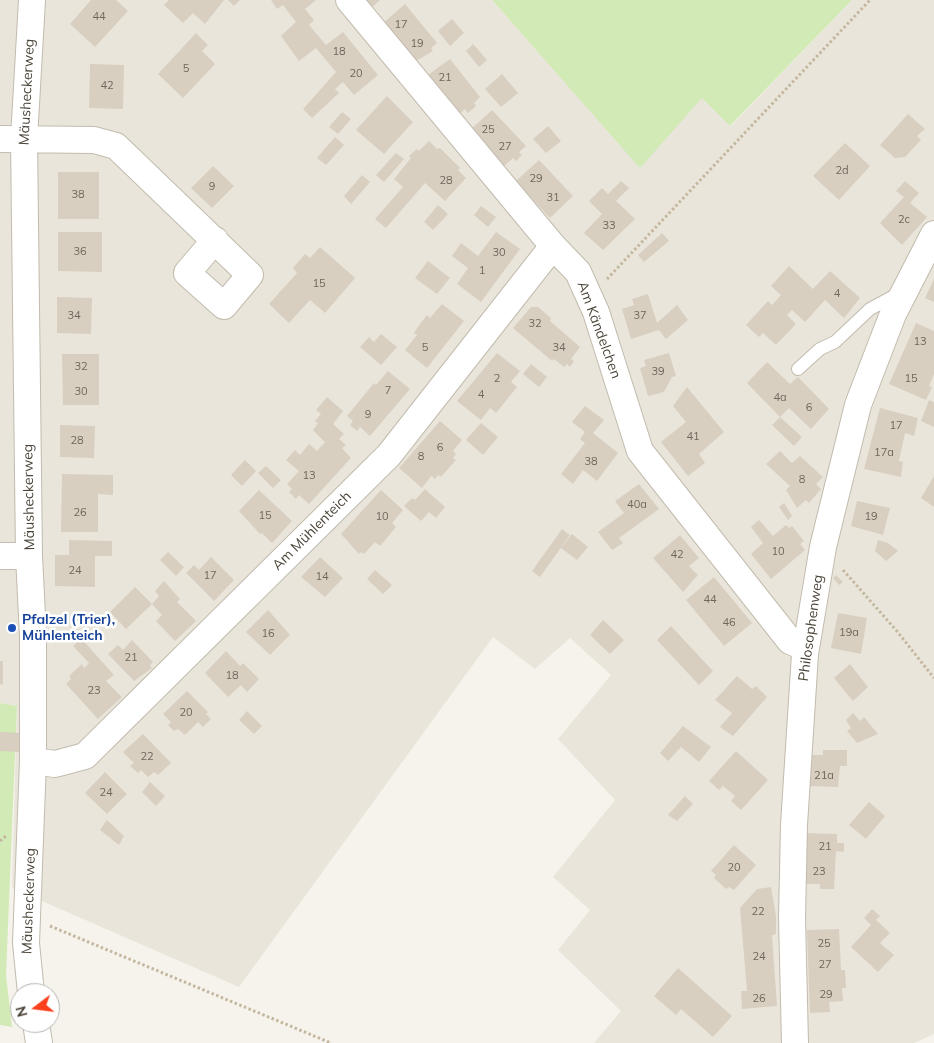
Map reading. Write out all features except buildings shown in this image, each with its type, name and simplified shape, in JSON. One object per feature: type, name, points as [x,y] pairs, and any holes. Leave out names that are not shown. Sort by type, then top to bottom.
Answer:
[{"type":"street","name":"Mäusheckerweg","points":[[30,983],[26,943],[33,761],[33,636],[12,139],[32,0]]},
{"type":"street","name":"Am Kändelchen","points":[[349,0],[553,246],[578,272],[589,298],[640,451],[790,641],[806,648]]},
{"type":"street","points":[[12,139],[94,140],[116,146],[215,240]]},
{"type":"street","name":"Philosophenweg","points":[[795,1043],[794,826],[798,736],[806,648],[824,547],[858,405],[904,290],[934,234]]},
{"type":"street","name":"Am Mühlenteich","points":[[33,761],[55,764],[85,756],[389,455],[553,246]]},
{"type":"street","points":[[0,556],[29,556]]},
{"type":"lane","points":[[798,369],[820,349],[835,342],[870,309],[904,290]]},
{"type":"path","points":[[589,298],[830,45],[870,0]]},
{"type":"path","points":[[824,547],[896,630],[934,678]]},
{"type":"path","points":[[27,916],[330,1043]]},
{"type":"shaded area","points":[[0,0],[492,0],[640,167],[702,97],[731,126],[852,0],[934,0],[934,1034],[914,1043],[594,1043],[621,1011],[558,950],[590,910],[553,877],[615,800],[558,739],[611,675],[570,638],[535,669],[493,637],[239,987],[12,888],[17,706],[0,703]]},
{"type":"green space","points":[[492,0],[852,0],[730,126],[702,98],[640,168]]},
{"type":"green space","points":[[0,703],[17,706],[6,975],[10,1027],[0,1025]]},
{"type":"place","name":"Pfalzel (Trier), Mühlenteich","points":[[12,628]]}]
